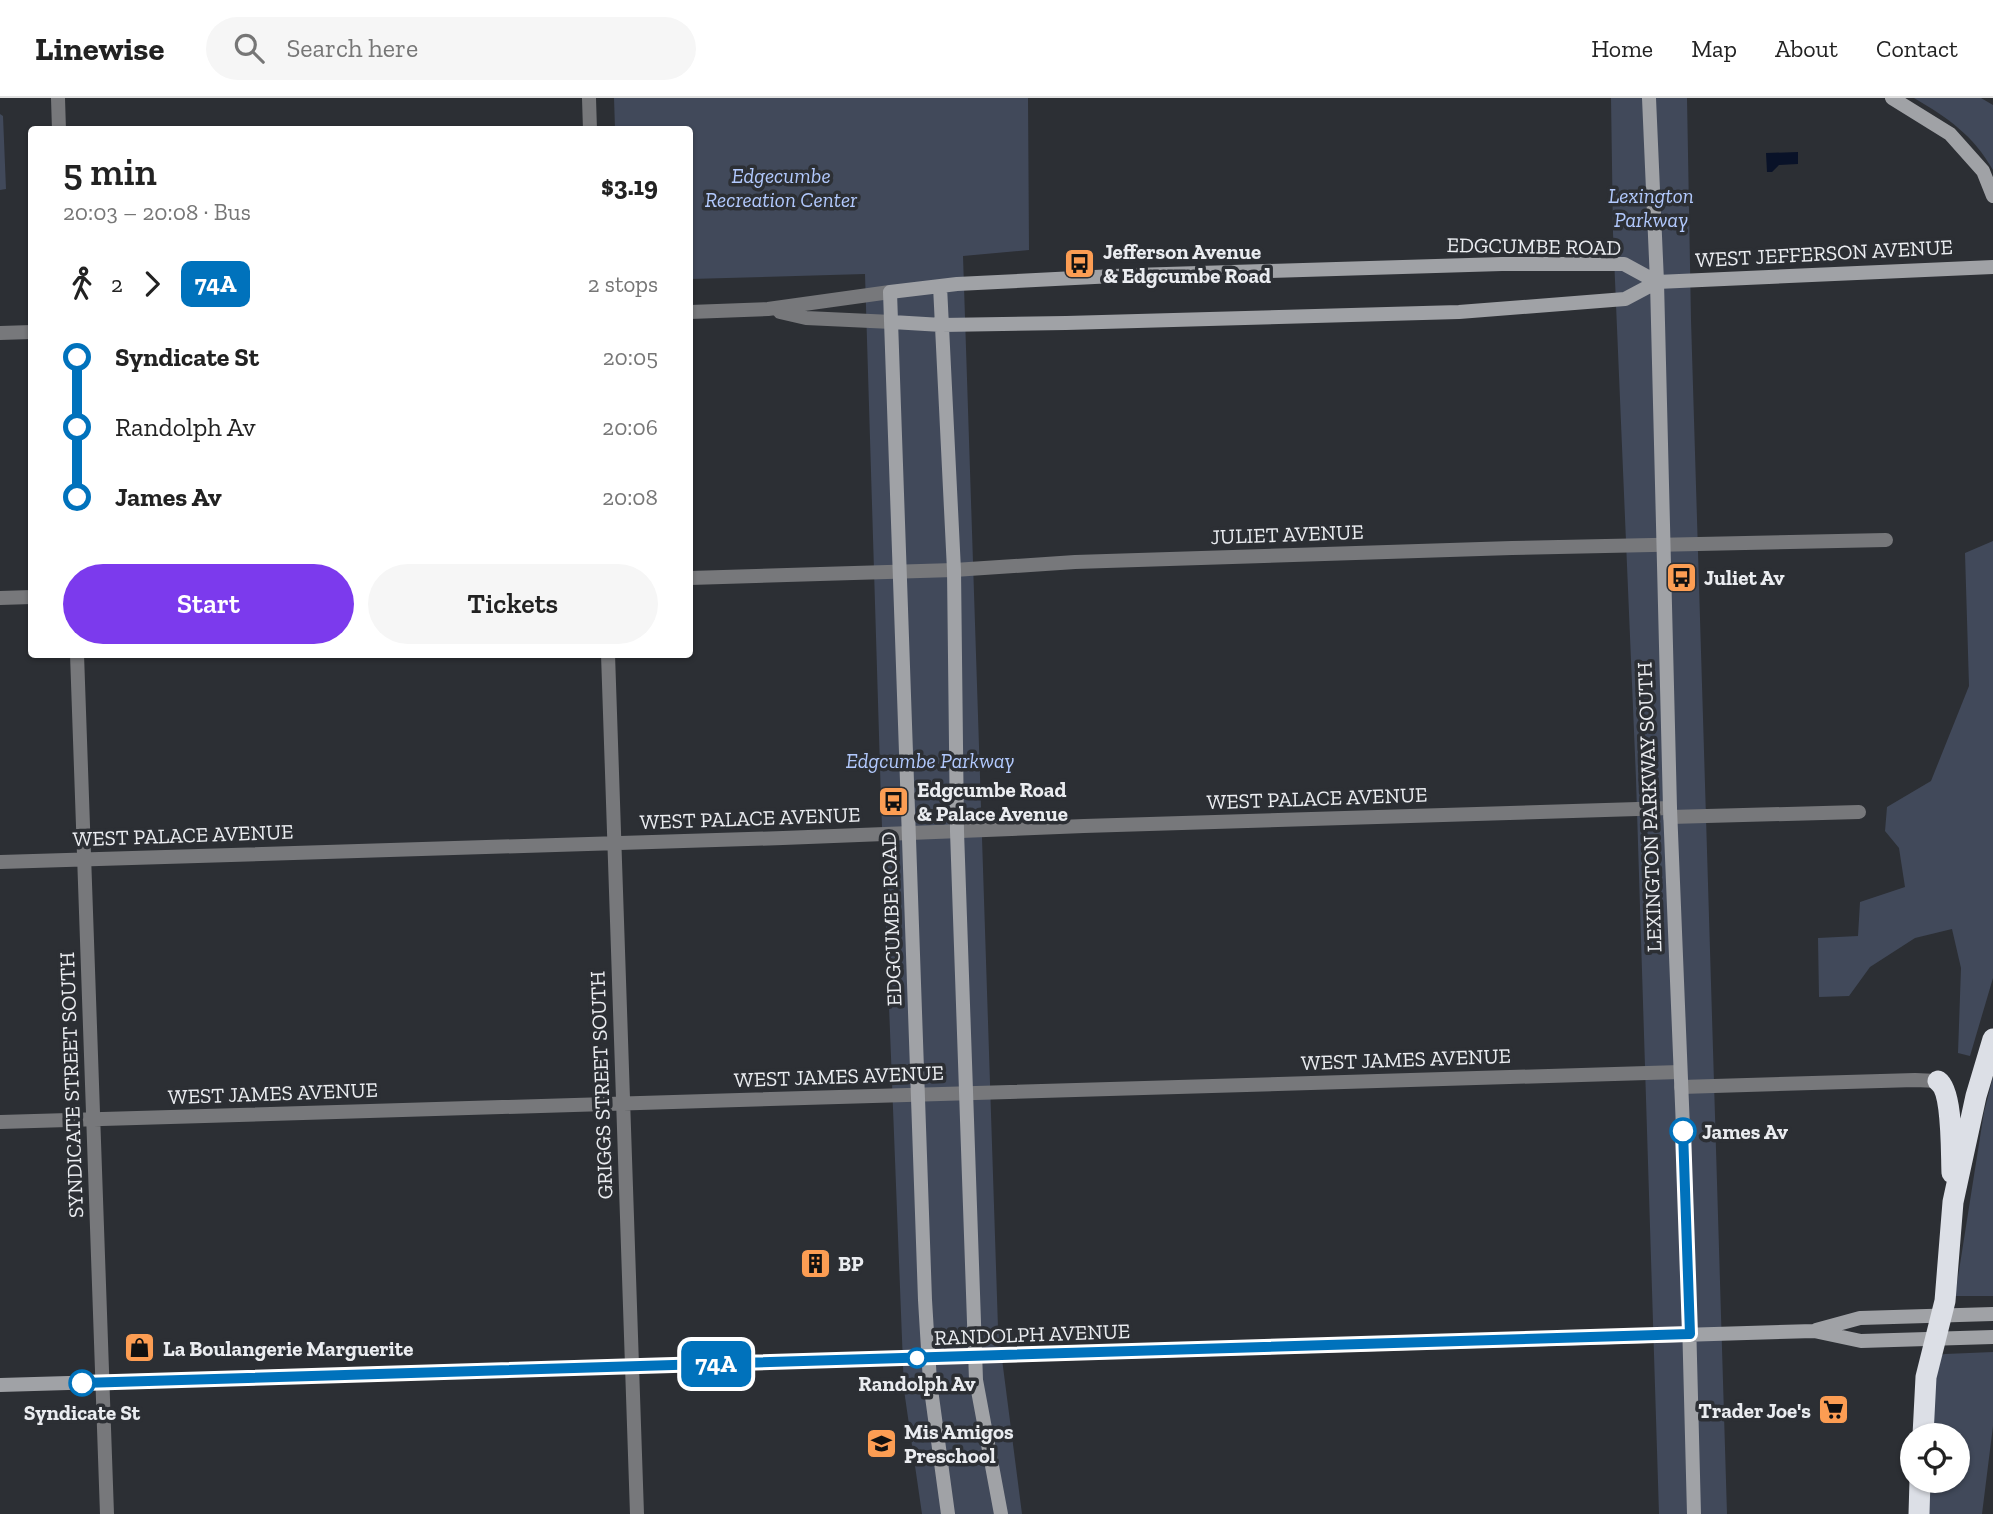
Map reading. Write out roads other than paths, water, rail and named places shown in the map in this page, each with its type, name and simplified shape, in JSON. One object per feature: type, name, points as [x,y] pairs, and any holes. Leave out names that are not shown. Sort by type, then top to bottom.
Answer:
[{"type":"highway","points":[[1953,1202],[1976,1096],[1993,1038]]},
{"type":"highway","points":[[1924,1423],[1926,1377],[1945,1301],[1953,1202],[1949,1106],[1946,1091],[1937,1081]]},
{"type":"highway","points":[[1920,1493],[1920,1514]]},
{"type":"street","points":[[58,98],[59,126]]},
{"type":"street","points":[[589,98],[590,126]]},
{"type":"street","name":"LEXINGTON PARKWAY SOUTH","points":[[1649,98],[1657,282],[1670,812],[1690,1334],[1694,1514]]},
{"type":"street","points":[[1892,98],[1950,134],[1983,170],[1993,196]]},
{"type":"street","name":"EDGCUMBE ROAD","points":[[948,1514],[928,1358],[890,292],[940,286],[1134,275],[1502,264],[1624,264],[1657,282]]},
{"type":"street","name":"WEST JEFFERSON AVENUE","points":[[1657,282],[1993,267]]},
{"type":"street","points":[[768,309],[806,318],[943,325],[1459,312],[1625,299],[1657,282]]},
{"type":"street","points":[[940,286],[954,570],[957,831],[976,1380],[1001,1514]]},
{"type":"street","points":[[693,312],[768,309],[890,292]]},
{"type":"street","points":[[0,333],[28,332]]},
{"type":"street","name":"JULIET AVENUE","points":[[693,578],[954,570],[1075,562],[1886,540]]},
{"type":"street","points":[[0,598],[28,597]]},
{"type":"street","name":"SYNDICATE STREET SOUTH","points":[[77,658],[107,1514]]},
{"type":"street","name":"GRIGGS STREET SOUTH","points":[[608,658],[637,1514]]},
{"type":"street","name":"WEST PALACE AVENUE","points":[[0,862],[957,831],[1670,812],[1859,812]]},
{"type":"street","name":"WEST JAMES AVENUE","points":[[0,1122],[1680,1072]]},
{"type":"street","points":[[1681,1087],[1937,1081]]},
{"type":"street","name":"RANDOLPH AVENUE","points":[[1814,1331],[1860,1318],[1993,1314]]},
{"type":"street","name":"RANDOLPH AVENUE","points":[[0,1385],[1814,1331],[1861,1341],[1993,1337]]},
{"type":"place","name":"Jefferson Avenue & Edgcumbe Road","points":[[1080,263]]},
{"type":"place","name":"Juliet Av","points":[[1681,577]]},
{"type":"place","name":"Edgcumbe Road & Palace Avenue","points":[[894,801]]},
{"type":"place","name":"James Av","points":[[1683,1131]]},
{"type":"place","name":"BP","points":[[815,1263]]},
{"type":"place","name":"La Boulangerie Marguerite","points":[[140,1348]]},
{"type":"place","name":"Randolph Av","points":[[917,1358]]},
{"type":"place","name":"Syndicate St","points":[[82,1383]]},
{"type":"place","name":"Trader Joe's","points":[[1834,1410]]},
{"type":"place","name":"Mis Amigos Preschool","points":[[881,1443]]},
{"type":"park label","name":"Edgecumbe Recreation Center","points":[[781,187]]},
{"type":"park label","name":"Lexington Parkway","points":[[1651,207]]},
{"type":"park label","name":"Edgcumbe Parkway","points":[[930,760]]}]
